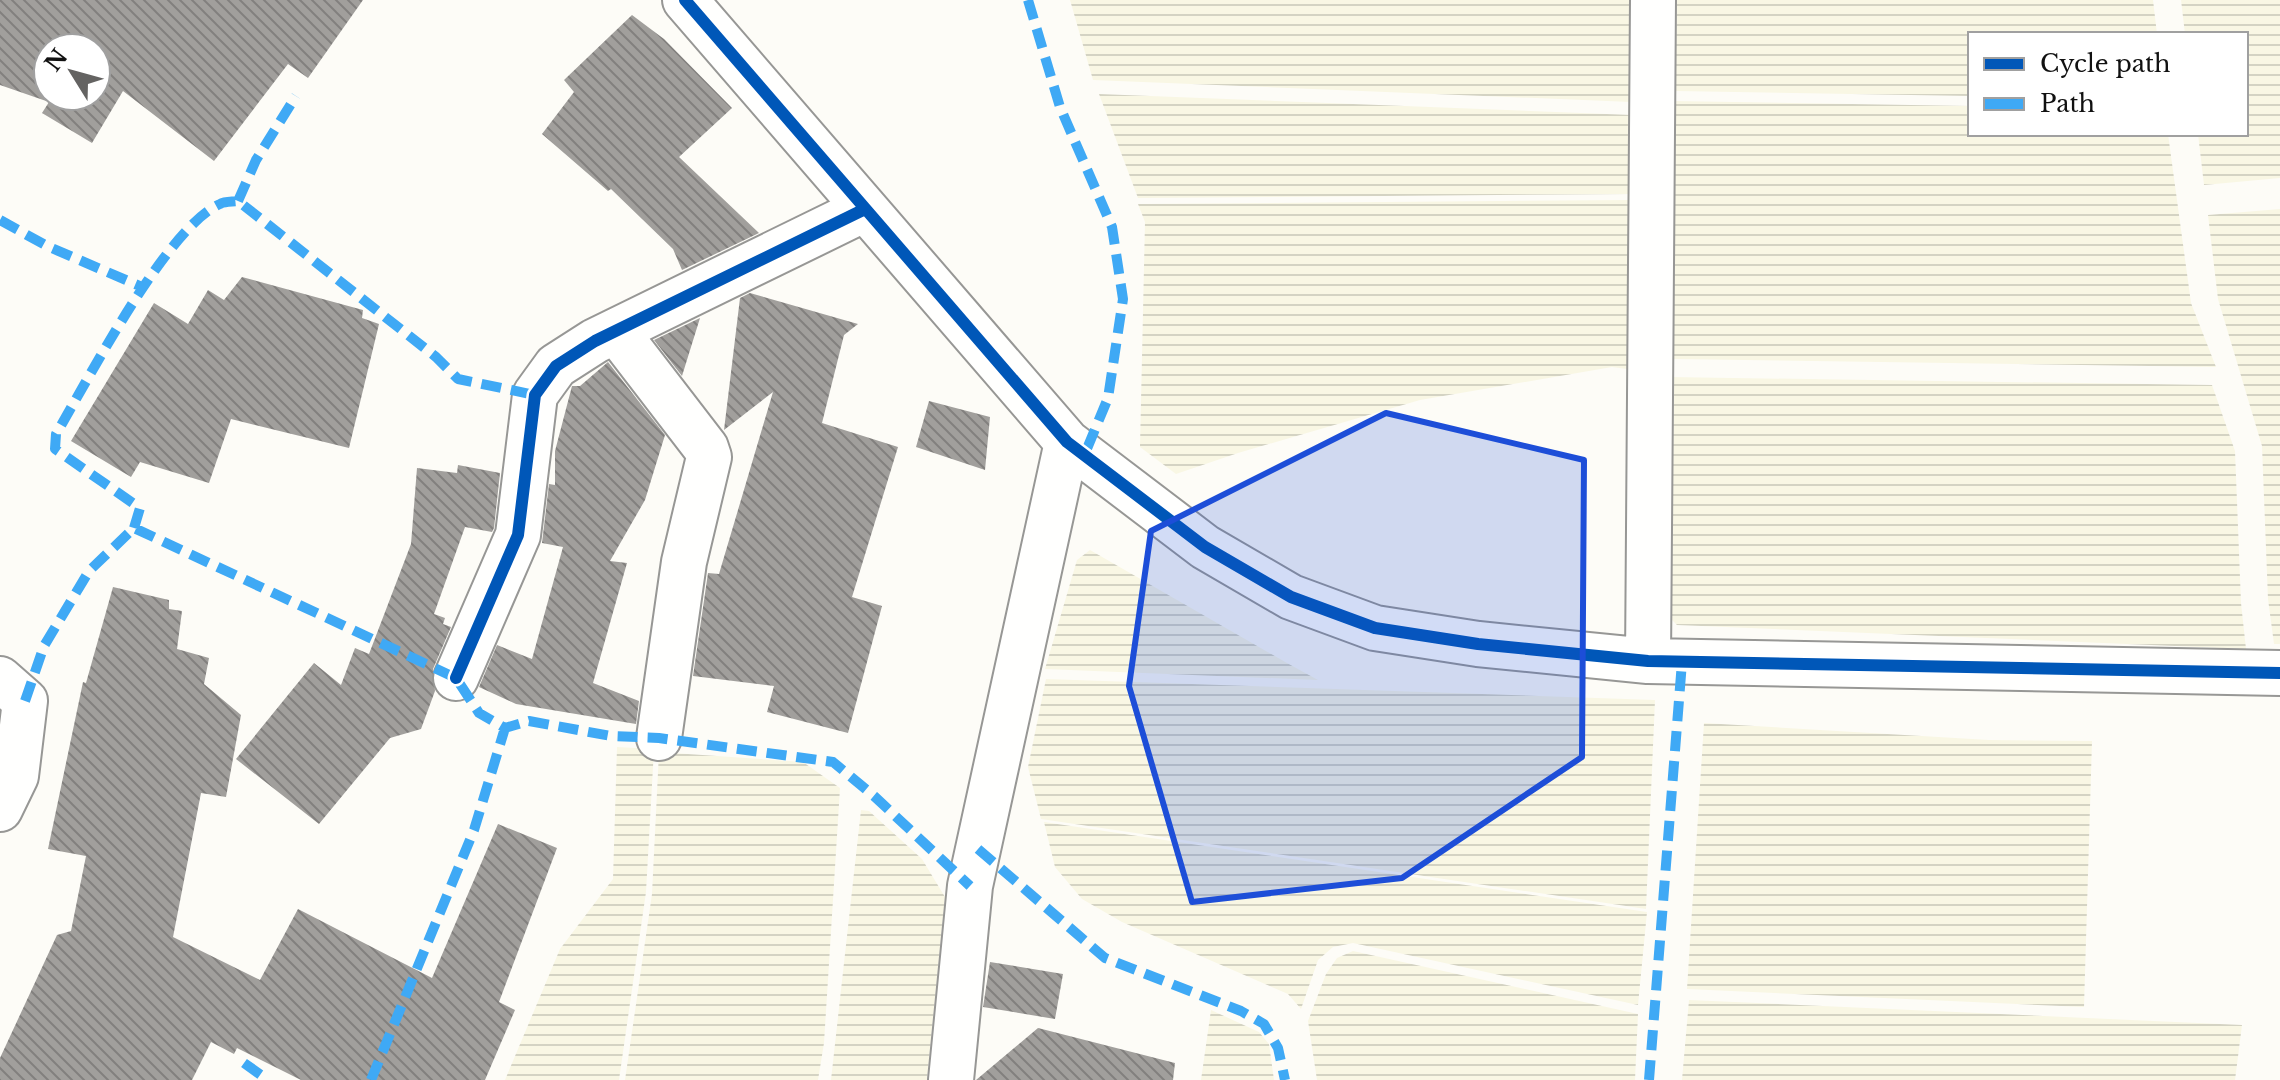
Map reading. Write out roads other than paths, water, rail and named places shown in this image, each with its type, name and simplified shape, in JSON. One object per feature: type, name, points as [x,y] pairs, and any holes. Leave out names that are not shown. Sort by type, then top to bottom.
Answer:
[{"type":"street","points":[[685,0],[1067,442],[1205,547],[1291,597],[1375,628],[1478,644],[1648,661],[2280,673]]},
{"type":"street","points":[[1648,661],[1653,0]]},
{"type":"street","points":[[456,678],[518,535],[535,395],[556,366],[616,331],[865,209]]},
{"type":"street","points":[[616,331],[706,448],[709,457],[684,562],[659,738]]},
{"type":"street","points":[[951,1080],[970,886],[1067,442]]},
{"type":"street","points":[[0,679],[25,701],[16,776],[0,809]]}]
